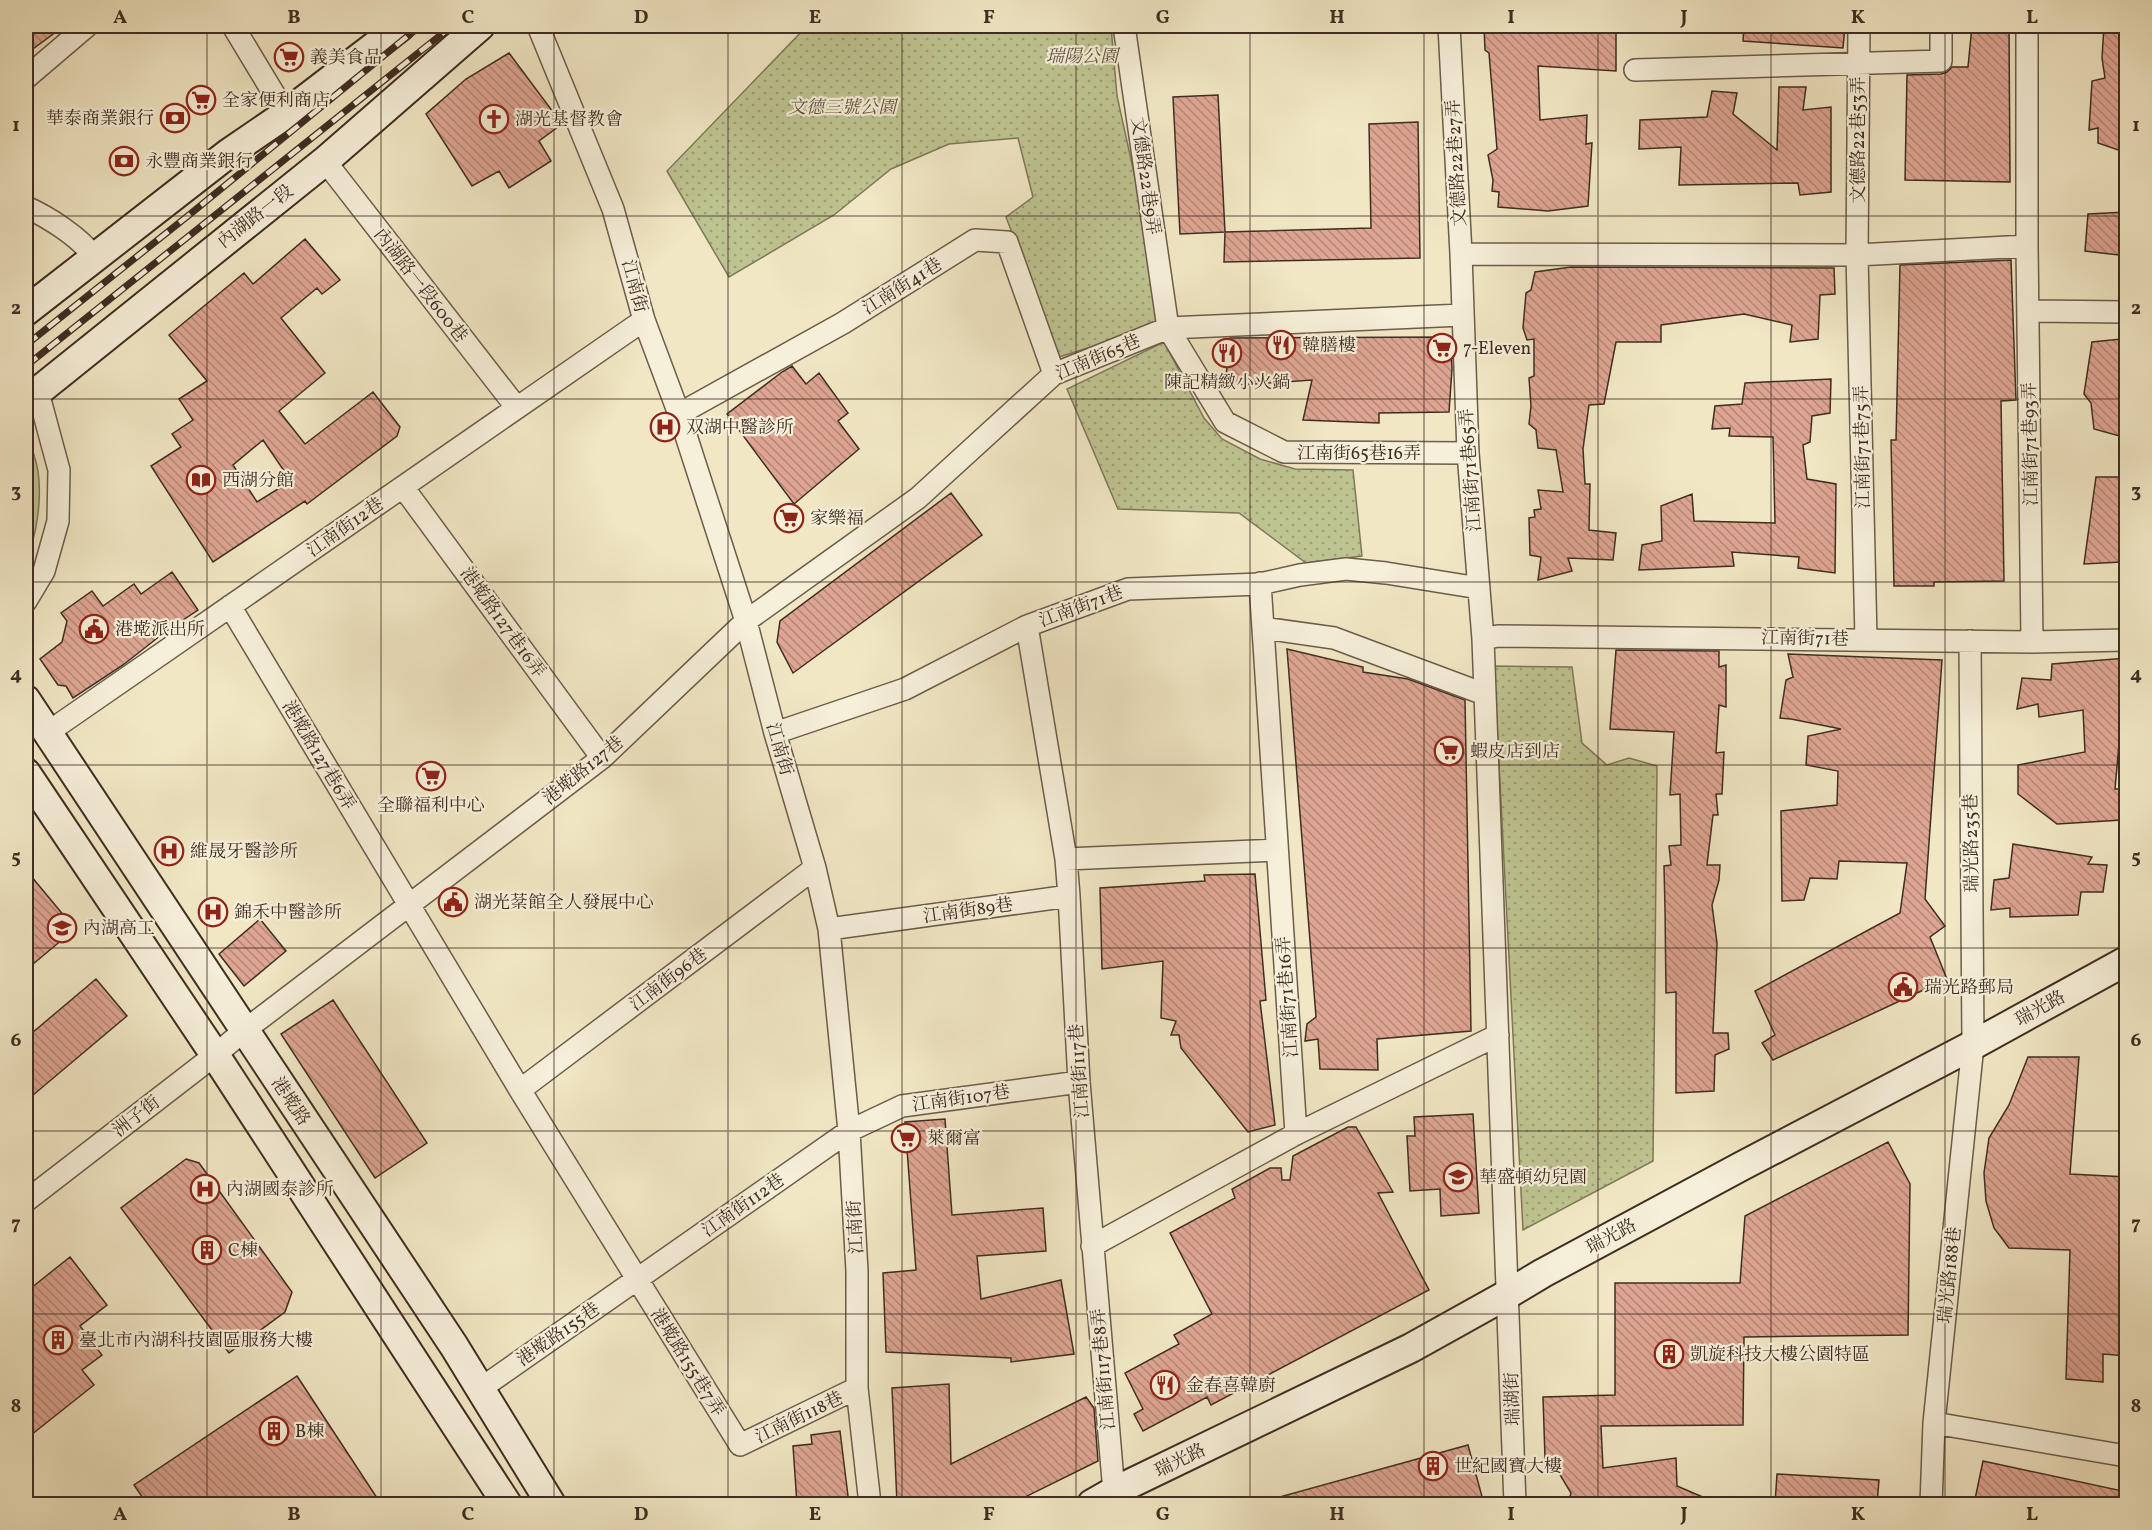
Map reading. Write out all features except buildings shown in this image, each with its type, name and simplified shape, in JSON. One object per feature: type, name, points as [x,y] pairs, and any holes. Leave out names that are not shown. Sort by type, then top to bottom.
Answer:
[{"type":"street","points":[[27,73],[87,26]]},
{"type":"street","points":[[232,26],[286,114]]},
{"type":"street","points":[[26,311],[229,153],[286,114],[401,26]]},
{"type":"street","name":"內湖路一段","points":[[32,397],[325,161],[480,26]]},
{"type":"street","name":"江南街","points":[[538,26],[614,209],[644,320],[679,414],[746,621],[775,733],[815,868],[829,929],[849,1131],[857,1275],[857,1388],[870,1504]]},
{"type":"street","name":"文德路22巷9弄","points":[[1124,26],[1168,327]]},
{"type":"street","name":"文德路22巷27弄","points":[[1449,26],[1462,308]]},
{"type":"street","name":"文德路22巷53弄","points":[[1857,255],[1859,26]]},
{"type":"street","points":[[1635,70],[1941,62],[1941,26]]},
{"type":"street","name":"江南街71巷93弄","points":[[2027,26],[2032,642]]},
{"type":"street","name":"內湖路一段600巷","points":[[325,161],[517,408]]},
{"type":"street","points":[[26,207],[85,244],[94,257]]},
{"type":"street","name":"江南街41巷","points":[[679,414],[843,323],[975,240],[1007,242],[1054,374]]},
{"type":"street","points":[[1461,254],[1857,255],[2027,246]]},
{"type":"street","name":"江南街71巷75弄","points":[[1857,255],[1866,639]]},
{"type":"street","name":"江南街65巷","points":[[746,621],[918,498],[1054,374],[1168,327],[1462,308]]},
{"type":"street","name":"江南街71巷65弄","points":[[1462,308],[1468,453],[1483,639]]},
{"type":"street","points":[[2028,311],[2127,312]]},
{"type":"street","name":"江南街12巷","points":[[47,733],[644,320]]},
{"type":"street","name":"江南街65巷16弄","points":[[1168,327],[1225,422],[1284,452],[1468,453]]},
{"type":"street","points":[[26,602],[44,571],[58,521],[59,470],[32,397]]},
{"type":"street","name":"港墘路127巷16弄","points":[[403,487],[602,758]]},
{"type":"street","name":"江南街71巷","points":[[775,733],[905,689],[1027,626],[1128,589],[1260,584],[1300,575],[1346,569],[1479,588]]},
{"type":"street","name":"江南街71巷16弄","points":[[1260,584],[1296,1134]]},
{"type":"street","name":"港墘路127巷6弄","points":[[230,606],[408,905]]},
{"type":"street","name":"港墘路127巷","points":[[245,1030],[602,758],[746,621]]},
{"type":"street","points":[[1027,626],[1066,859],[1069,897]]},
{"type":"street","points":[[1263,628],[1334,638],[1484,694]]},
{"type":"street","name":"江南街71巷","points":[[1483,639],[1521,636],[2032,642],[2127,640]]},
{"type":"street","points":[[1483,639],[1508,1294]]},
{"type":"street","name":"瑞光路235巷","points":[[1970,641],[1973,1045]]},
{"type":"street","name":"港墘路","points":[[26,700],[454,1346],[551,1504]]},
{"type":"street","points":[[26,773],[215,1055],[507,1504]]},
{"type":"street","points":[[1066,859],[1277,850]]},
{"type":"street","name":"江南街96巷","points":[[520,1090],[815,868]]},
{"type":"street","name":"江南街89巷","points":[[829,929],[1069,897]]},
{"type":"street","name":"江南街117巷","points":[[1069,897],[1079,1082],[1092,1246]]},
{"type":"street","points":[[408,905],[636,1279]]},
{"type":"street","name":"瑞光路","points":[[1107,1500],[1411,1348],[1543,1272],[2127,961]]},
{"type":"street","name":"洲子街","points":[[26,1201],[245,1030]]},
{"type":"street","points":[[1092,1246],[1296,1134],[1498,1035]]},
{"type":"street","name":"瑞光路188巷","points":[[1931,1504],[1934,1423],[1973,1045]]},
{"type":"street","name":"江南街107巷","points":[[849,1131],[902,1106],[1079,1082]]},
{"type":"street","name":"江南街112巷","points":[[636,1279],[849,1131]]},
{"type":"street","name":"江南街117巷8弄","points":[[1092,1246],[1107,1500]]},
{"type":"street","name":"港墘路155巷","points":[[480,1389],[636,1279]]},
{"type":"street","name":"港墘路155巷7弄","points":[[636,1279],[740,1445]]},
{"type":"street","name":"瑞湖街","points":[[1508,1294],[1515,1504]]},
{"type":"street","name":"江南街118巷","points":[[740,1445],[857,1388]]},
{"type":"street","points":[[1934,1423],[2127,1456]]},
{"type":"green space","name":"文德三號公園","points":[[807,26],[1111,26],[1117,96],[1167,323],[1059,357],[1006,217],[1033,197],[1018,138],[949,144],[891,169],[834,215],[729,277],[667,171]]},
{"type":"green space","points":[[1164,342],[1204,418],[1222,439],[1260,459],[1295,469],[1353,470],[1362,556],[1306,563],[1239,513],[1118,509],[1067,389]]},
{"type":"green space","points":[[27,434],[37,466],[39,505],[36,528],[26,561],[26,436]]},
{"type":"green space","points":[[1494,666],[1572,667],[1582,743],[1607,765],[1629,758],[1657,766],[1653,1161],[1523,1230]]},
{"type":"railway","points":[[26,345],[420,26]]},
{"type":"railway","points":[[26,366],[452,26]]},
{"type":"place","name":"義美食品","points":[[289,57]]},
{"type":"place","name":"全家便利商店","points":[[201,100]]},
{"type":"place","name":"華泰商業銀行","points":[[175,118]]},
{"type":"place","name":"湖光基督教會","points":[[494,119]]},
{"type":"place","name":"永豐商業銀行","points":[[124,161]]},
{"type":"place","name":"韓膳樓","points":[[1281,345]]},
{"type":"place","name":"7-Eleven","points":[[1442,348]]},
{"type":"place","name":"陳記精緻小火鍋","points":[[1227,353]]},
{"type":"place","name":"双湖中醫診所","points":[[665,427]]},
{"type":"place","name":"西湖分館","points":[[201,480]]},
{"type":"place","name":"家樂福","points":[[789,518]]},
{"type":"place","name":"港墘派出所","points":[[94,629]]},
{"type":"place","name":"蝦皮店到店","points":[[1449,751]]},
{"type":"place","name":"全聯福利中心","points":[[431,776]]},
{"type":"place","name":"維晟牙醫診所","points":[[169,851]]},
{"type":"place","name":"湖光棻館全人發展中心","points":[[453,902]]},
{"type":"place","name":"錦禾中醫診所","points":[[213,912]]},
{"type":"place","name":"內湖高工","points":[[62,928]]},
{"type":"place","name":"瑞光路郵局","points":[[1903,987]]},
{"type":"place","name":"萊爾富","points":[[906,1138]]},
{"type":"place","name":"華盛頓幼兒園","points":[[1458,1177]]},
{"type":"place","name":"內湖國泰診所","points":[[205,1189]]},
{"type":"place","name":"C棟","points":[[207,1250]]},
{"type":"place","name":"臺北市內湖科技園區服務大樓","points":[[58,1340]]},
{"type":"place","name":"凱旋科技大樓公園特區","points":[[1669,1354]]},
{"type":"place","name":"金春喜韓廚","points":[[1165,1385]]},
{"type":"place","name":"B棟","points":[[274,1431]]},
{"type":"place","name":"世紀國寶大樓","points":[[1433,1466]]},
{"type":"park label","name":"瑞陽公園","points":[[1082,56]]}]
